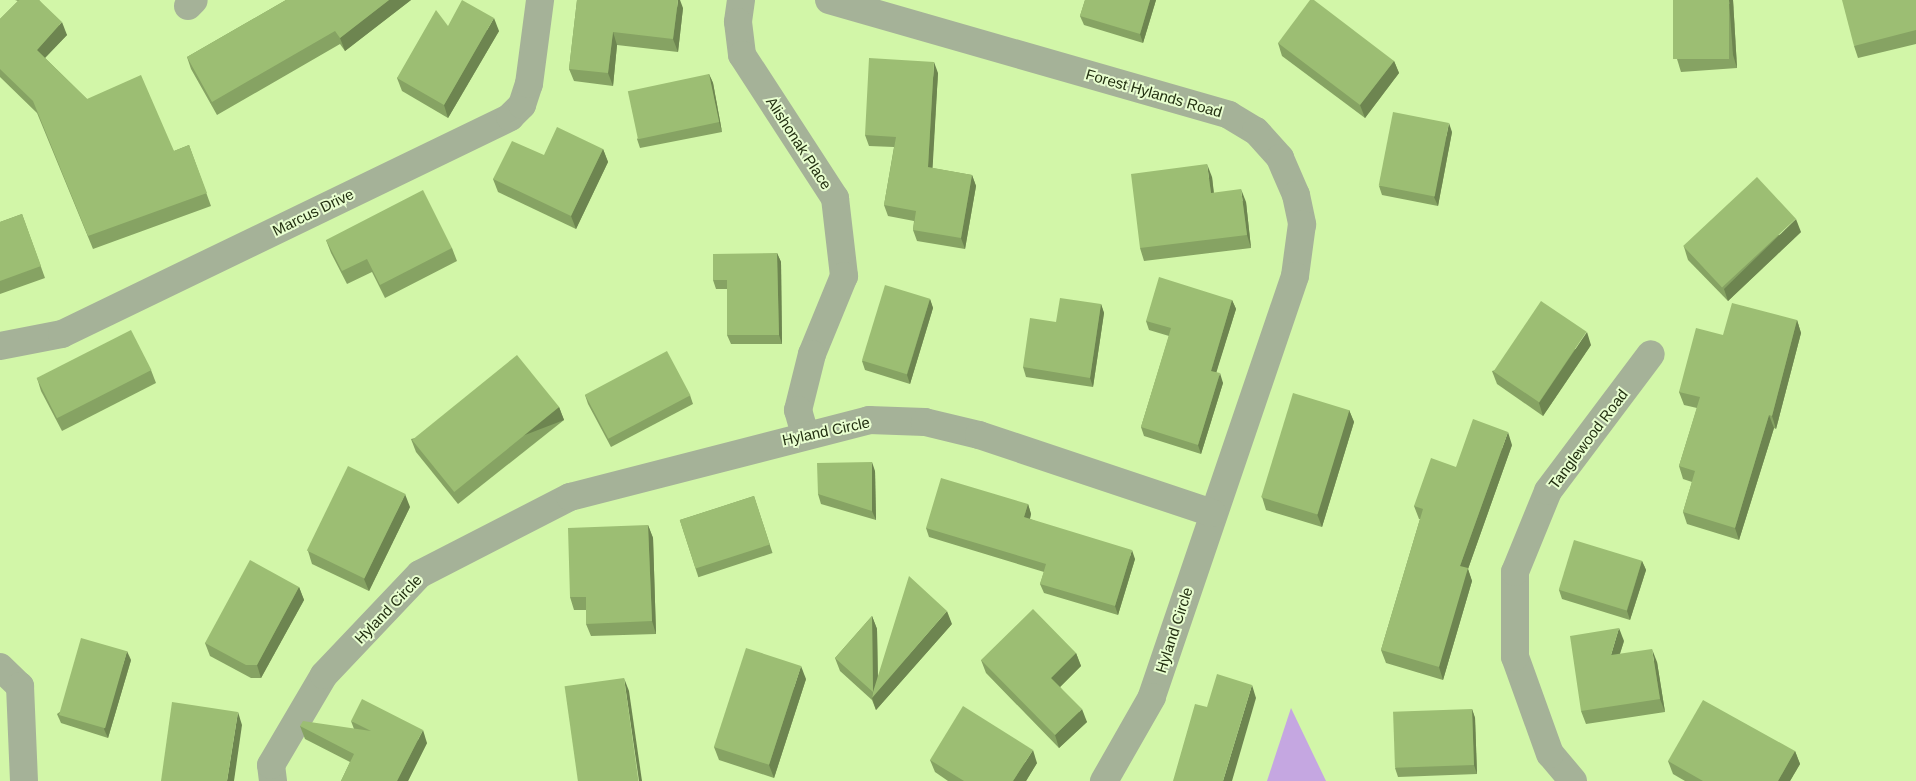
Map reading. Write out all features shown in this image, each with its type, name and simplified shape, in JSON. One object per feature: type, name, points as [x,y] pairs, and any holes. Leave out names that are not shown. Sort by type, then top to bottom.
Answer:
[{"type":"street","name":"Marcus Drive","points":[[0,346],[62,334],[510,117],[522,105],[529,84],[540,0]]},
{"type":"street","name":"Alishonak Place","points":[[742,0],[738,22],[742,55],[835,198],[844,276],[812,354],[798,410],[805,434]]},
{"type":"street","name":"Forest Hylands Road","points":[[829,0],[1229,115],[1256,132],[1280,158],[1296,195],[1302,224],[1295,276],[1212,513]]},
{"type":"street","name":"Tanglewood Road","points":[[1573,781],[1550,754],[1515,657],[1515,572],[1548,491],[1651,354]]},
{"type":"street","name":"Hyland Circle","points":[[273,781],[271,765],[324,675],[420,574],[570,497],[805,434],[870,420],[925,422],[978,435],[1212,513],[1152,697],[1104,781]]},
{"type":"street","points":[[0,667],[20,686],[24,781]]},
{"type":"shaded area","points":[[1291,708],[1326,781],[1267,781]]},
{"type":"building","points":[[19,0],[39,0],[62,22],[37,50],[87,99],[141,75],[174,151],[189,145],[207,193],[88,236],[33,101],[0,69],[0,19]]},
{"type":"building","points":[[286,0],[389,0],[340,38],[335,31],[212,102],[187,57]]},
{"type":"building","points":[[462,0],[494,18],[444,105],[397,78],[436,10],[448,26]]},
{"type":"building","points":[[577,0],[678,0],[673,39],[613,32],[608,73],[569,69]]},
{"type":"building","points":[[1085,0],[1150,0],[1140,34],[1080,16]]},
{"type":"building","points":[[1310,0],[1314,0],[1394,61],[1360,105],[1278,43]]},
{"type":"building","points":[[1673,0],[1729,0],[1729,59],[1673,59]]},
{"type":"building","points":[[1842,0],[1916,0],[1916,30],[1854,46]]},
{"type":"building","points":[[869,58],[934,62],[928,167],[972,175],[961,238],[913,230],[916,211],[884,205],[896,137],[865,135]]},
{"type":"building","points":[[709,74],[719,122],[638,139],[628,91]]},
{"type":"building","points":[[1393,112],[1449,123],[1435,196],[1379,186]]},
{"type":"building","points":[[557,127],[603,149],[571,216],[493,179],[512,141],[544,155]]},
{"type":"building","points":[[1207,164],[1211,193],[1241,189],[1247,235],[1140,248],[1131,174]]},
{"type":"building","points":[[1757,177],[1796,219],[1722,288],[1683,246]]},
{"type":"building","points":[[423,190],[452,248],[380,285],[367,259],[342,271],[326,240]]},
{"type":"building","points":[[22,214],[41,266],[0,281],[0,222]]},
{"type":"building","points":[[777,253],[779,335],[727,335],[727,280],[713,280],[713,254]]},
{"type":"building","points":[[1159,277],[1232,300],[1211,371],[1220,373],[1198,445],[1141,427],[1171,328],[1146,321]]},
{"type":"building","points":[[885,285],[930,299],[907,374],[862,361]]},
{"type":"building","points":[[1060,298],[1101,304],[1090,378],[1023,367],[1030,318],[1056,322]]},
{"type":"building","points":[[1541,301],[1587,332],[1539,402],[1493,371]]},
{"type":"building","points":[[1732,303],[1797,320],[1772,416],[1769,415],[1735,528],[1683,512],[1695,471],[1679,466],[1700,397],[1679,392],[1696,328],[1723,335]]},
{"type":"building","points":[[131,330],[151,370],[57,418],[37,378]]},
{"type":"building","points":[[667,351],[690,395],[608,439],[585,395]]},
{"type":"building","points":[[517,355],[559,407],[454,492],[412,440]]},
{"type":"building","points":[[1293,393],[1349,410],[1318,514],[1261,497]]},
{"type":"building","points":[[1473,419],[1508,432],[1460,566],[1468,568],[1439,667],[1381,650],[1423,509],[1414,506],[1431,458],[1456,467]]},
{"type":"building","points":[[872,462],[872,511],[818,494],[817,463]]},
{"type":"building","points":[[348,466],[406,494],[364,579],[307,550]]},
{"type":"building","points":[[941,478],[1028,504],[1024,517],[1132,550],[1115,606],[1040,584],[1046,564],[926,528]]},
{"type":"building","points":[[754,496],[770,545],[696,569],[680,520]]},
{"type":"building","points":[[648,525],[652,621],[586,624],[586,597],[570,597],[568,528]]},
{"type":"building","points":[[1574,540],[1642,561],[1627,610],[1559,590]]},
{"type":"building","points":[[250,560],[299,587],[257,665],[246,665],[205,643]]},
{"type":"building","points":[[909,576],[947,611],[872,698]]},
{"type":"building","points":[[1033,609],[1076,653],[1051,678],[1082,709],[1055,735],[981,660]]},
{"type":"building","points":[[872,616],[873,692],[835,658]]},
{"type":"building","points":[[1619,628],[1611,655],[1652,649],[1660,699],[1581,711],[1570,636]]},
{"type":"building","points":[[81,638],[127,651],[105,728],[59,715]]},
{"type":"building","points":[[746,648],[801,666],[769,765],[714,747]]},
{"type":"building","points":[[1217,674],[1252,685],[1223,781],[1173,781],[1195,704],[1207,707]]},
{"type":"building","points":[[624,678],[638,781],[578,781],[565,686]]},
{"type":"building","points":[[362,699],[423,730],[397,781],[341,781],[354,754],[300,726],[303,721],[371,731],[351,721]]},
{"type":"building","points":[[1703,700],[1795,751],[1778,781],[1703,781],[1668,761]]},
{"type":"building","points":[[172,702],[238,712],[227,781],[161,781]]},
{"type":"building","points":[[963,706],[1033,750],[1013,781],[964,781],[930,760]]},
{"type":"building","points":[[1472,709],[1474,765],[1395,768],[1393,712]]}]
